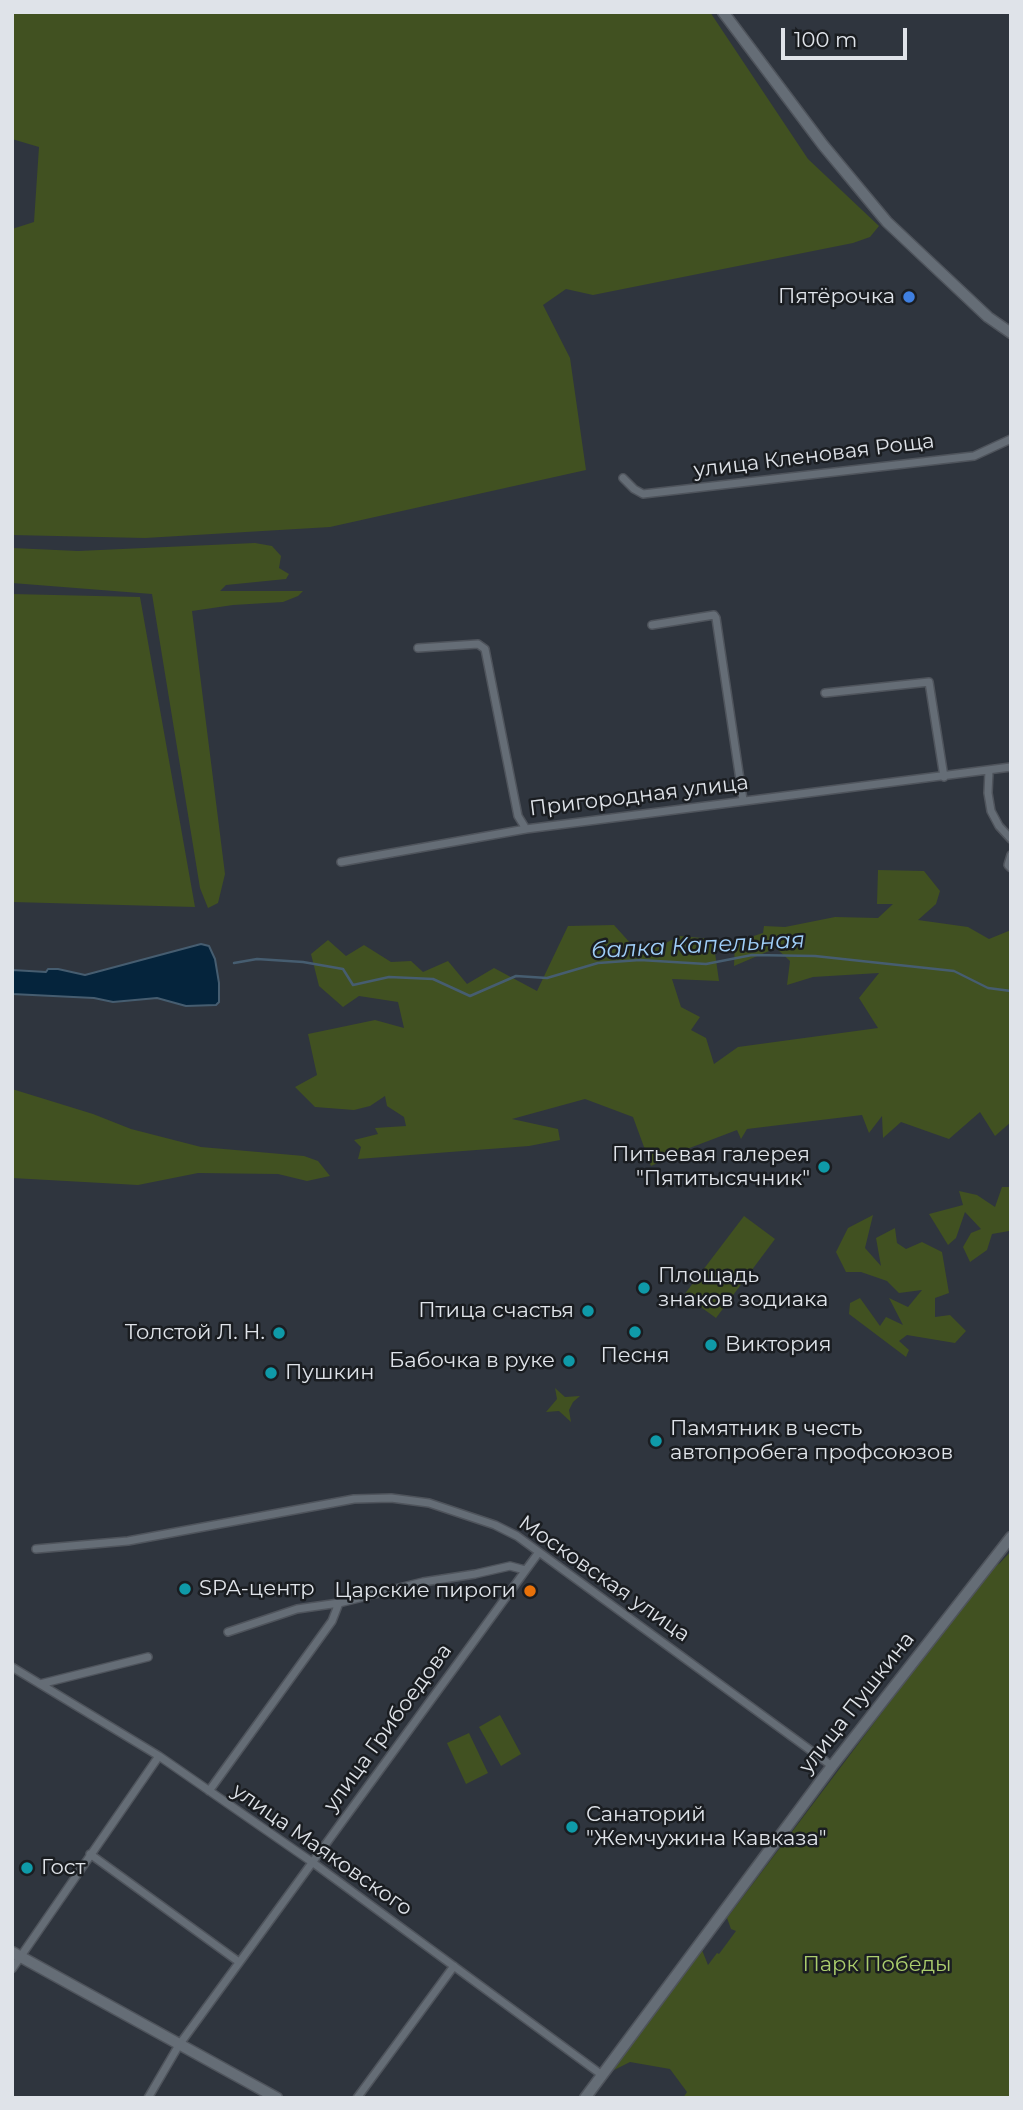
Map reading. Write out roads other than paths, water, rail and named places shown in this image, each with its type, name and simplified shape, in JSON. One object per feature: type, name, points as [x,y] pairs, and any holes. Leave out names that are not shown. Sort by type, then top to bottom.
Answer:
[{"type":"street","points":[[723,12],[823,145],[887,222],[988,317],[1011,333]]},
{"type":"street","name":"улица Кленовая Роща","points":[[624,478],[643,494],[974,456],[1011,439]]},
{"type":"street","points":[[652,625],[714,615],[716,618],[743,800]]},
{"type":"street","points":[[418,648],[478,644],[485,649],[518,816],[526,829]]},
{"type":"street","points":[[825,693],[929,682],[944,776]]},
{"type":"street","name":"Пригородная улица","points":[[341,862],[526,829],[1011,767]]},
{"type":"street","points":[[989,771],[991,811],[999,826],[1011,839]]},
{"type":"street","points":[[1011,855],[1007,865],[1011,868]]},
{"type":"street","name":"Московская улица","points":[[36,1549],[128,1541],[354,1499],[391,1498],[429,1503],[495,1524],[517,1536],[832,1766]]},
{"type":"street","name":"улица Пушкина","points":[[585,2098],[832,1766],[1011,1536]]},
{"type":"street","name":"улица Грибоедова","points":[[148,2098],[178,2045],[538,1552]]},
{"type":"street","points":[[228,1632],[297,1609],[339,1603],[423,1582],[510,1566],[524,1570]]},
{"type":"street","points":[[209,1791],[332,1620],[339,1603]]},
{"type":"street","points":[[40,1684],[148,1657]]},
{"type":"street","name":"улица Маяковского","points":[[12,1667],[159,1756],[312,1861],[602,2075]]},
{"type":"street","points":[[12,1969],[16,1954],[159,1756]]},
{"type":"street","points":[[90,1854],[239,1962]]},
{"type":"street","points":[[16,1954],[277,2098]]},
{"type":"street","points":[[357,2098],[454,1966]]},
{"type":"water","points":[[201,944],[209,946],[215,959],[219,983],[219,1002],[216,1005],[186,1006],[157,998],[113,1002],[94,998],[12,994],[12,970],[46,972],[48,969],[58,969],[85,975]]},
{"type":"waterway","name":"балка Капельная","points":[[234,963],[257,959],[303,962],[343,969],[353,985],[389,977],[433,979],[470,996],[516,976],[547,978],[598,963],[640,960],[706,964],[752,955],[815,956],[954,971],[988,988],[1011,991]]},
{"type":"place","name":"Пятёрочка","points":[[909,297]]},
{"type":"place","name":"Питьевая галерея \"Пятитысячник\"","points":[[824,1167]]},
{"type":"place","name":"Площадь знаков зодиака","points":[[644,1288]]},
{"type":"place","name":"Птица счастья","points":[[588,1311]]},
{"type":"place","name":"Песня","points":[[635,1332]]},
{"type":"place","name":"Толстой Л. Н.","points":[[279,1333]]},
{"type":"place","name":"Виктория","points":[[711,1345]]},
{"type":"place","name":"Бабочка в руке","points":[[569,1361]]},
{"type":"place","name":"Пушкин","points":[[271,1373]]},
{"type":"place","name":"Памятник в честь автопробега профсоюзов","points":[[656,1441]]},
{"type":"place","name":"SPA-центр","points":[[185,1589]]},
{"type":"place","name":"Царские пироги","points":[[530,1591]]},
{"type":"place","name":"Санаторий \"Жемчужина Кавказа\"","points":[[572,1827]]},
{"type":"place","name":"Гост","points":[[27,1868]]},
{"type":"park label","name":"Парк Победы","points":[[877,1965]]}]
